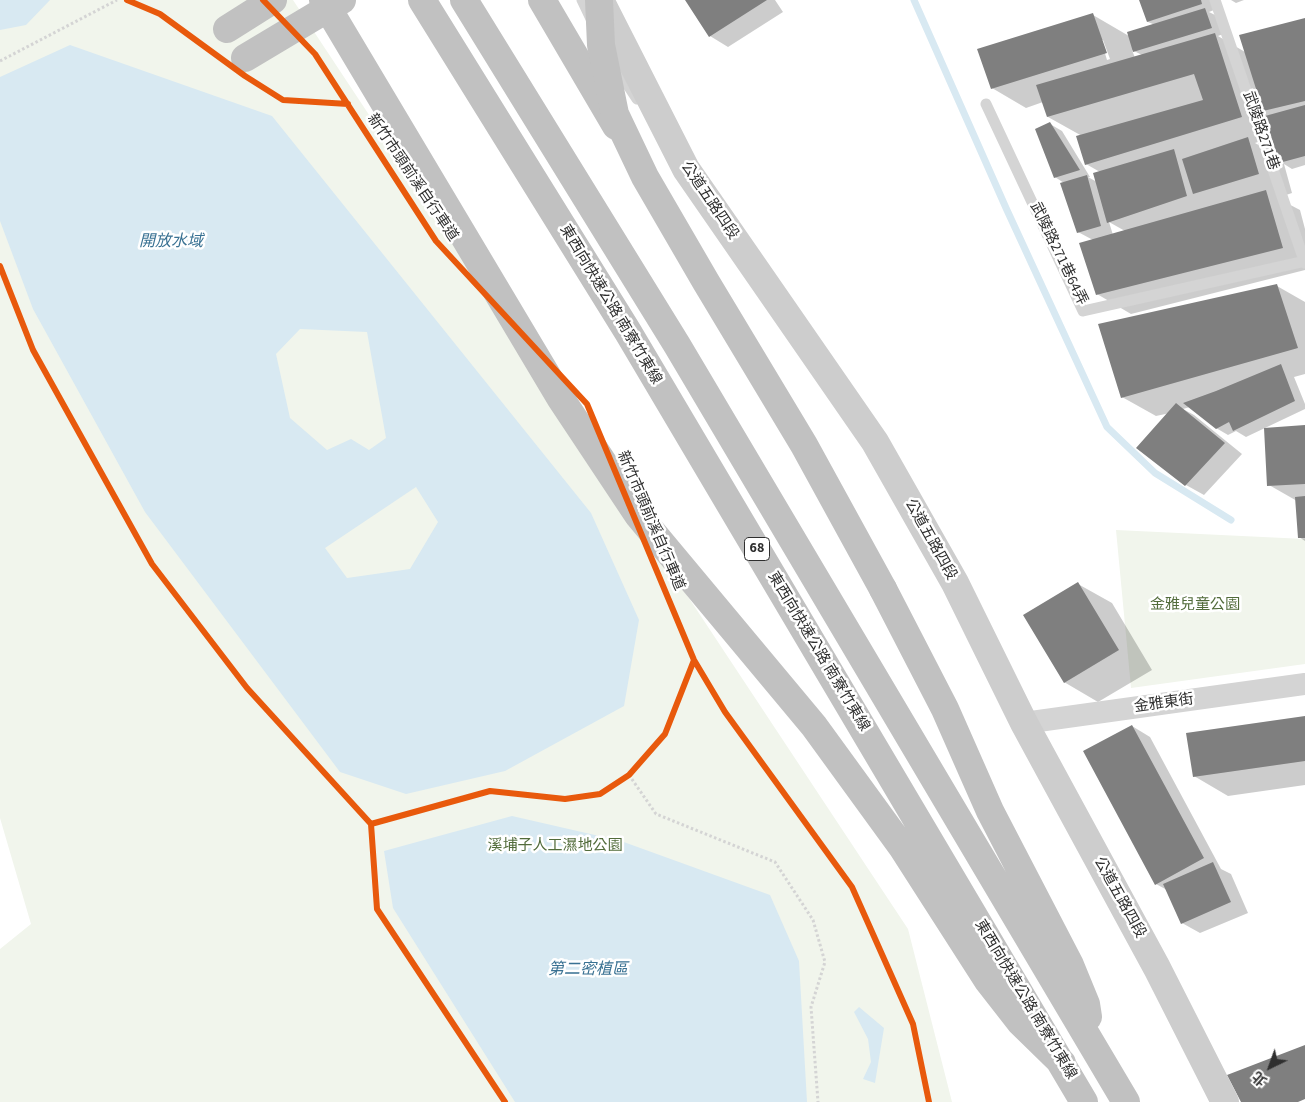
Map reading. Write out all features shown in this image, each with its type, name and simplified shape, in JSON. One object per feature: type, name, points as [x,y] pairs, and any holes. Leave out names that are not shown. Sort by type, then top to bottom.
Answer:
[{"type":"highway","points":[[227,29],[273,0]]},
{"type":"highway","name":"東西向快速公路 南寮竹東線","points":[[422,0],[628,332],[1084,1102]]},
{"type":"highway","name":"68","points":[[464,0],[682,354],[1126,1102]]},
{"type":"highway","points":[[542,0],[706,282],[804,444],[883,589],[945,709],[990,811],[1070,964],[1086,1004],[1091,1043]]},
{"type":"highway","points":[[600,0],[601,45],[615,114],[645,177]]},
{"type":"highway","points":[[245,58],[331,3],[561,399],[633,508],[814,726],[902,847],[988,981],[1020,1022],[1062,1063]]},
{"type":"street","name":"公道五路四段","points":[[600,0],[686,169],[874,442],[955,583],[1024,724],[1157,968],[1224,1102]]},
{"type":"street","name":"金雅東街","points":[[1024,724],[1305,684]]},
{"type":"lane","points":[[582,0],[616,69],[686,169]]},
{"type":"lane","name":"武陵路271巷","points":[[1215,0],[1305,262]]},
{"type":"lane","name":"武陵路271巷64弄","points":[[986,104],[1083,310],[1305,262]]},
{"type":"path","points":[[0,61],[117,0]]},
{"type":"path","points":[[621,780],[629,776],[635,768]]},
{"type":"path","points":[[629,776],[656,814],[775,862],[814,920],[825,962],[811,1007],[818,1102]]},
{"type":"green space","name":"溪埔子人工濕地公園","points":[[0,0],[293,0],[908,929],[952,1102],[0,1102],[0,949],[31,924],[0,818]]},
{"type":"green space","name":"金雅兒童公園","points":[[1116,530],[1305,539],[1305,664],[1131,688]]},
{"type":"water","points":[[0,0],[50,0],[26,25],[0,30]]},
{"type":"water","name":"開放水域","points":[[70,45],[272,116],[591,513],[639,620],[624,706],[505,771],[406,794],[340,772],[145,512],[33,309],[0,221],[0,77]],"holes":[[[300,329],[367,332],[386,438],[369,450],[351,439],[327,450],[290,418],[276,354]],[[416,487],[438,522],[410,569],[347,578],[325,548]]]},
{"type":"water","name":"第二密植區","points":[[512,816],[621,841],[770,895],[799,961],[807,1102],[515,1102],[393,908],[384,851]]},
{"type":"water","points":[[859,1007],[884,1028],[875,1083],[863,1079],[871,1062],[868,1039],[854,1012]]},
{"type":"building","points":[[685,0],[767,0],[709,37]]},
{"type":"building","points":[[1139,0],[1201,0],[1202,4],[1147,22]]},
{"type":"building","points":[[1205,8],[1212,28],[1133,52],[1127,32]]},
{"type":"building","points":[[1093,13],[1107,53],[991,89],[977,49]]},
{"type":"building","points":[[1305,18],[1305,101],[1263,111],[1239,35]]},
{"type":"building","points":[[1215,33],[1242,117],[1085,165],[1076,136],[1203,100],[1194,74],[1047,117],[1036,85]]},
{"type":"building","points":[[1305,105],[1305,156],[1279,163],[1265,116]]},
{"type":"building","points":[[1050,122],[1080,170],[1054,178],[1035,129]]},
{"type":"building","points":[[1248,137],[1259,174],[1193,194],[1182,159]]},
{"type":"building","points":[[1174,149],[1187,196],[1107,223],[1093,173]]},
{"type":"building","points":[[1087,175],[1101,226],[1077,233],[1060,183]]},
{"type":"building","points":[[1266,190],[1283,248],[1096,295],[1079,243]]},
{"type":"building","points":[[1277,284],[1298,348],[1121,398],[1098,324]]},
{"type":"building","points":[[1281,364],[1295,401],[1233,431],[1229,422],[1216,429],[1183,403],[1216,391]]},
{"type":"building","points":[[1176,403],[1225,443],[1185,486],[1136,448]]},
{"type":"building","points":[[1305,425],[1305,484],[1267,486],[1264,428]]},
{"type":"building","points":[[1305,496],[1305,538],[1298,538],[1295,497]]},
{"type":"building","points":[[1078,582],[1119,650],[1064,683],[1023,615]]},
{"type":"building","points":[[1305,716],[1305,761],[1193,777],[1186,733]]},
{"type":"building","points":[[1132,725],[1204,858],[1155,885],[1083,751]]},
{"type":"building","points":[[1213,862],[1231,902],[1181,924],[1163,884]]},
{"type":"building","points":[[1305,1045],[1305,1099],[1298,1102],[1241,1102],[1227,1075]]},
{"type":"waterway","points":[[914,0],[1006,208],[1107,427],[1155,473],[1231,520]]},
{"type":"cycle path","points":[[127,0],[160,14],[245,76],[283,100],[348,104]]},
{"type":"cycle path","name":"新竹市頭前溪自行車道","points":[[263,0],[315,54],[436,241],[587,404],[694,660],[725,712],[852,887],[913,1024],[929,1102]]},
{"type":"cycle path","points":[[0,266],[33,350],[152,564],[247,688],[371,824],[377,909],[505,1102]]},
{"type":"cycle path","points":[[371,824],[490,791],[565,799],[600,794],[629,775],[665,734],[694,660]]}]
